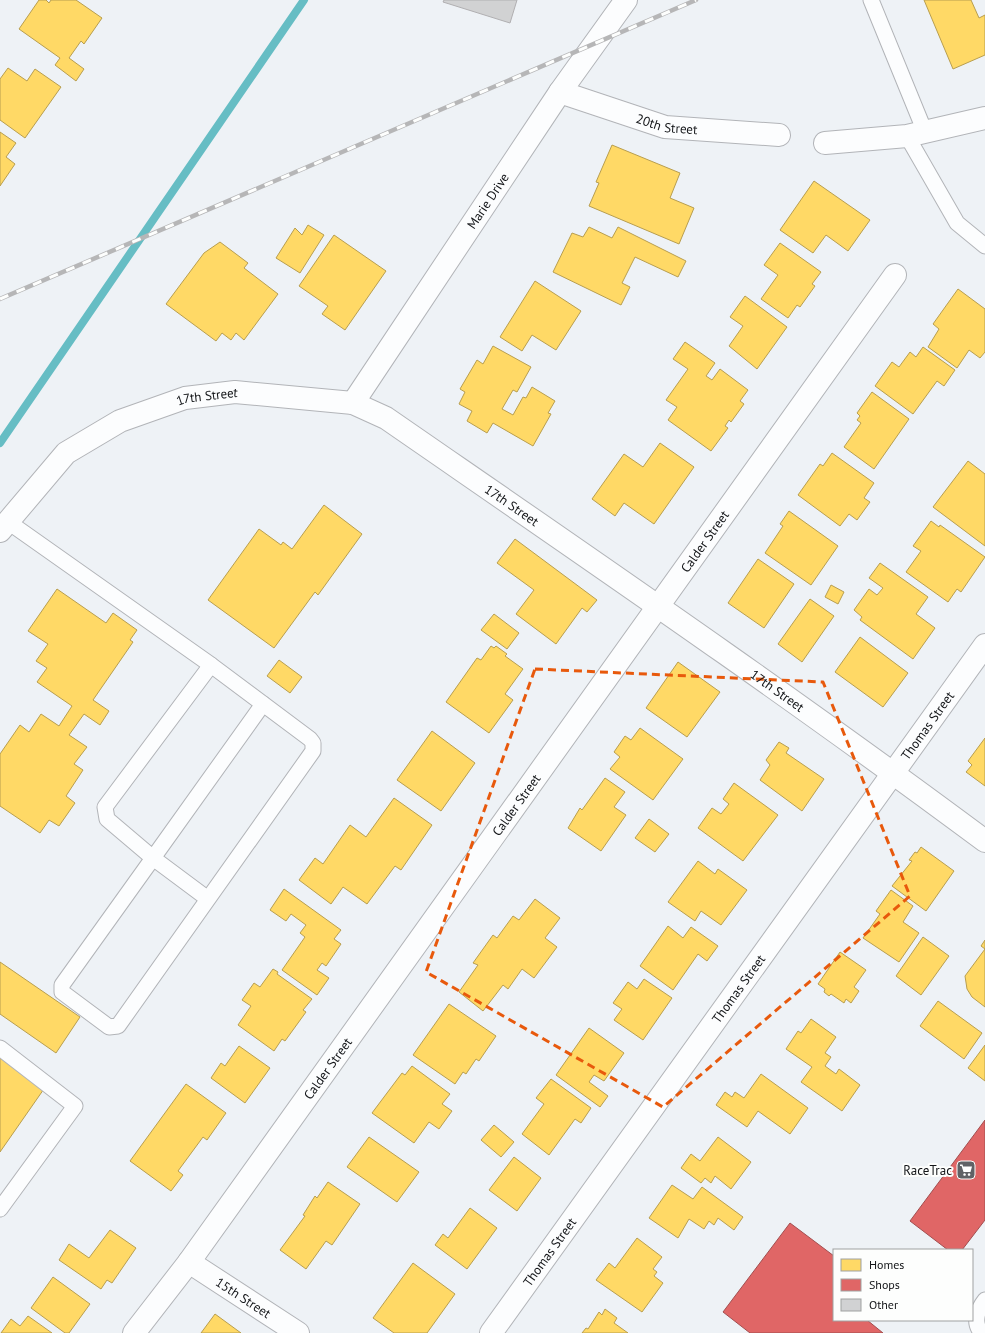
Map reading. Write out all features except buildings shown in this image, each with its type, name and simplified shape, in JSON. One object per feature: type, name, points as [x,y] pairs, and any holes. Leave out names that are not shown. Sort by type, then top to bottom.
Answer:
[{"type":"street","name":"Marie Drive","points":[[353,403],[560,92],[626,0]]},
{"type":"street","name":"20th Street","points":[[560,92],[665,127],[779,135]]},
{"type":"street","points":[[825,143],[916,134],[985,118]]},
{"type":"street","name":"Calder Street","points":[[134,1333],[189,1262],[895,275]]},
{"type":"street","name":"17th Street","points":[[3,526],[66,453],[120,421],[185,398],[235,392],[353,403],[386,418],[894,773],[985,841]]},
{"type":"street","name":"Thomas Street","points":[[491,1333],[894,773],[985,644]]},
{"type":"street","name":"15th Street","points":[[189,1262],[298,1333]]},
{"type":"lane","points":[[871,0],[916,134],[957,224],[985,246]]},
{"type":"lane","points":[[3,526],[211,665],[310,739],[312,743],[313,751],[118,1026],[109,1027],[62,992],[62,984],[263,704]]},
{"type":"lane","points":[[208,899],[153,858],[107,819],[106,807],[211,665]]},
{"type":"lane","points":[[0,1048],[75,1106],[0,1209]]},
{"type":"lane","points":[[982,1333],[977,1323],[979,1308],[985,1300]]},
{"type":"highlighted area","points":[[535,669],[823,682],[910,896],[663,1107],[426,972]]},
{"type":"waterway","points":[[0,443],[304,0]]},
{"type":"railway","points":[[0,299],[696,0]]},
{"type":"place","name":"RaceTrac","points":[[966,1170]]}]
